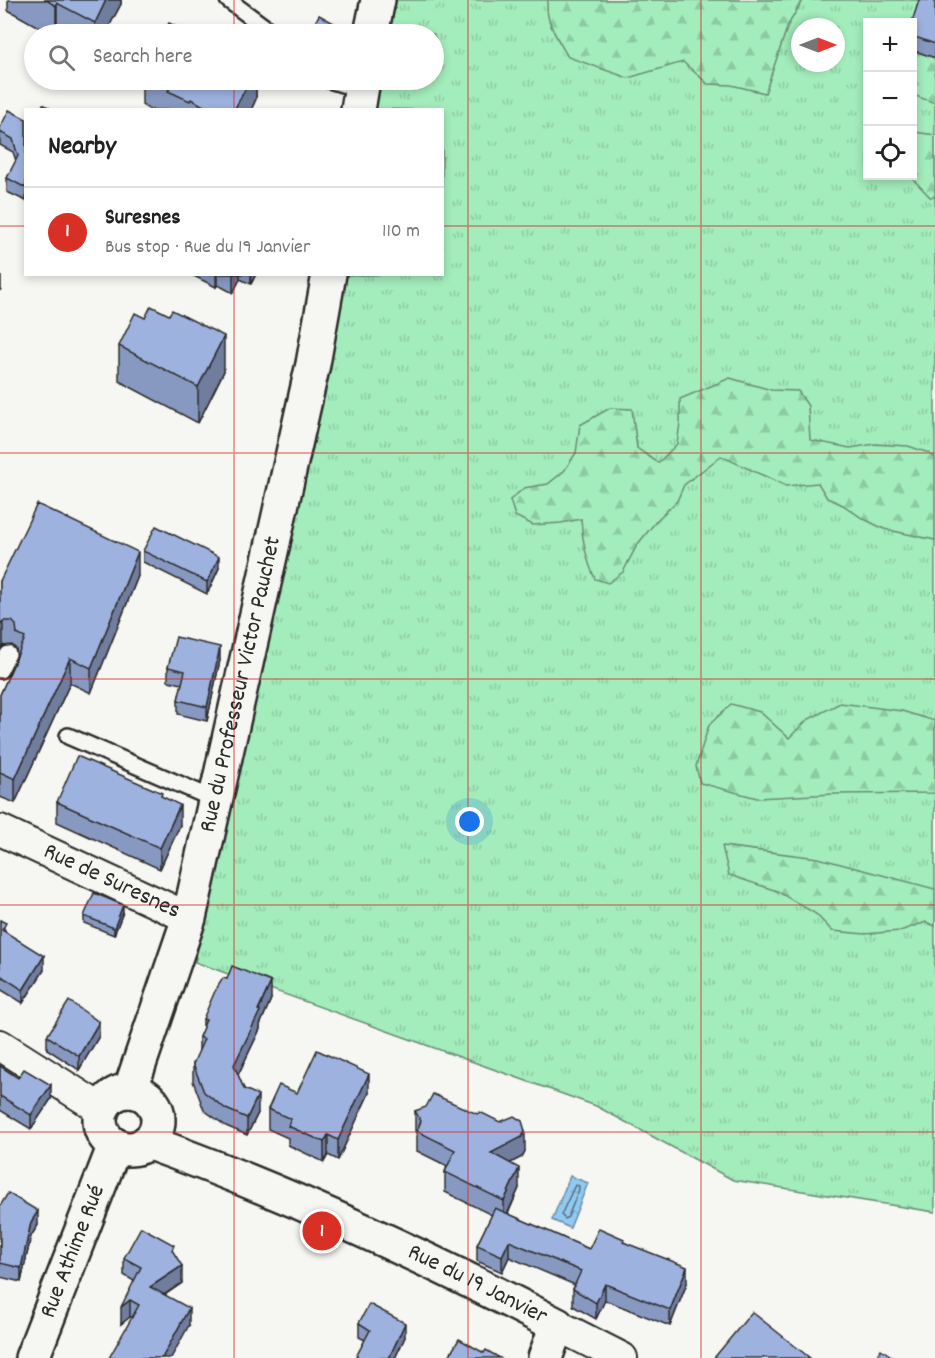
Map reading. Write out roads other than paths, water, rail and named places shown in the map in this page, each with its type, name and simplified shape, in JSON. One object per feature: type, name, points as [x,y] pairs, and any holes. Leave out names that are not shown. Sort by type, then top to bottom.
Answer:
[{"type":"street","points":[[374,24],[378,0]]},
{"type":"street","name":"Rue du Professeur Victor Pauchet","points":[[130,1090],[189,918],[313,364],[329,276]]},
{"type":"street","name":"Rue de Suresnes","points":[[0,830],[189,918]]},
{"type":"street","points":[[0,1045],[101,1109]]},
{"type":"street","points":[[130,1090],[143,1094],[156,1109],[152,1132],[134,1149],[124,1149],[104,1136],[99,1116],[110,1097],[130,1090]]},
{"type":"street","name":"Rue du 19 Janvier","points":[[152,1132],[458,1273],[622,1358]]},
{"type":"street","name":"Rue Athime Rué","points":[[32,1358],[115,1145]]},
{"type":"street","points":[[545,1358],[556,1325]]},
{"type":"lane","points":[[228,0],[260,24]]},
{"type":"lane","points":[[0,670],[8,654]]},
{"type":"lane","points":[[68,736],[216,800]]},
{"type":"water","points":[[570,1176],[588,1183],[570,1228],[552,1220]]},
{"type":"place","name":"Suresnes","points":[[322,1231]]}]
